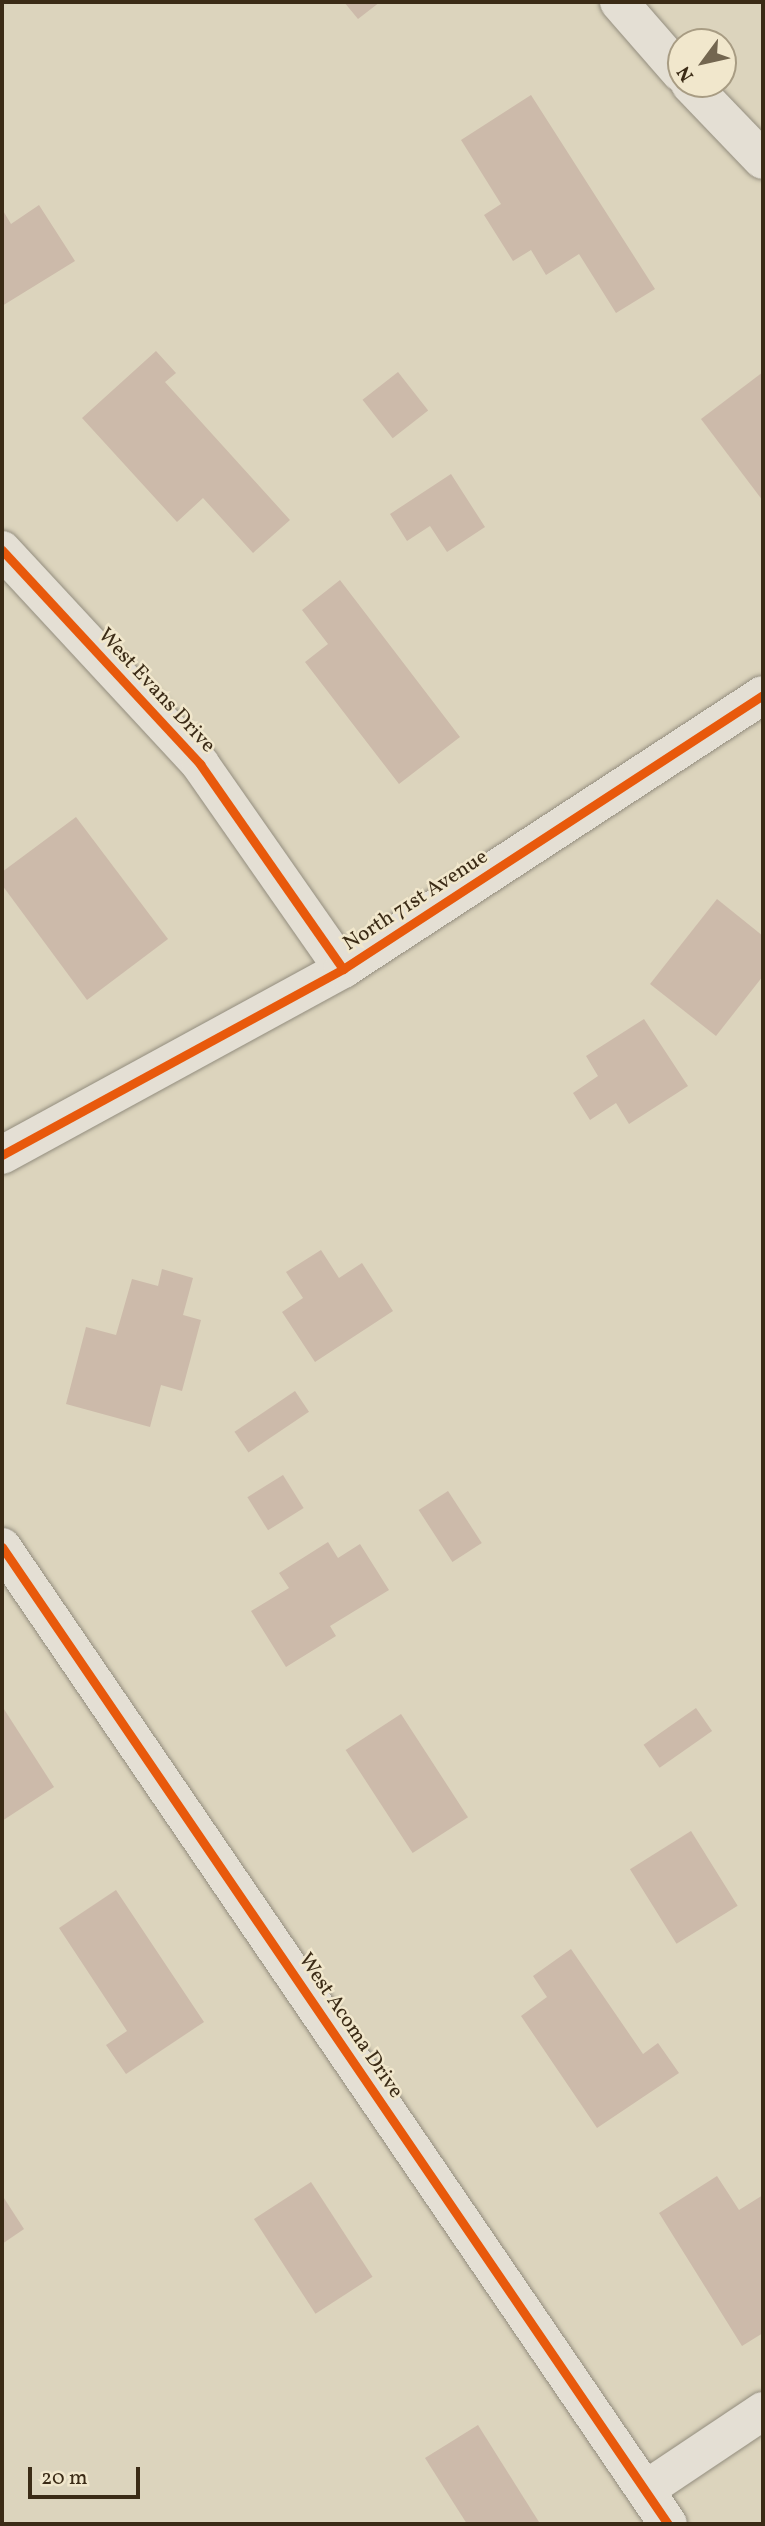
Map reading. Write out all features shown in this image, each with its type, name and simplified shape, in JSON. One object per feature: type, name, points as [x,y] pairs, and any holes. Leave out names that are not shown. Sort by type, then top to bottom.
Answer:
[{"type":"street","points":[[619,2],[667,57]]},
{"type":"street","points":[[703,98],[763,160]]},
{"type":"street","name":"West Evans Drive","points":[[2,550],[200,764],[343,969]]},
{"type":"street","name":"North 71st Avenue","points":[[2,1155],[343,969],[763,695]]},
{"type":"street","name":"West Acoma Drive","points":[[2,1547],[668,2524]]},
{"type":"street","points":[[645,2490],[763,2411]]},
{"type":"building","points":[[344,2],[380,2],[358,19]]},
{"type":"building","points":[[531,95],[655,289],[616,313],[579,254],[546,275],[531,250],[513,261],[484,215],[501,204],[461,140]]},
{"type":"building","points":[[39,205],[75,261],[2,306],[2,209],[11,224]]},
{"type":"building","points":[[156,351],[176,373],[165,382],[290,520],[253,553],[203,498],[177,522],[82,418]]},
{"type":"building","points":[[398,372],[428,411],[393,438],[363,400]]},
{"type":"building","points":[[763,372],[763,501],[701,419]]},
{"type":"building","points":[[451,474],[485,527],[447,552],[430,526],[407,541],[390,514]]},
{"type":"building","points":[[340,580],[460,737],[399,784],[305,662],[328,644],[302,610]]},
{"type":"building","points":[[76,817],[168,939],[87,1000],[2,885],[2,872]]},
{"type":"building","points":[[717,899],[763,936],[763,976],[716,1036],[650,984]]},
{"type":"building","points":[[644,1019],[688,1086],[629,1124],[616,1103],[590,1120],[573,1093],[598,1076],[586,1056]]},
{"type":"building","points":[[321,1250],[339,1278],[362,1263],[393,1311],[315,1362],[282,1312],[303,1298],[286,1272]]},
{"type":"building","points":[[162,1269],[193,1278],[183,1315],[201,1320],[182,1391],[161,1385],[150,1427],[66,1404],[86,1327],[116,1335],[132,1279],[158,1286]]},
{"type":"building","points":[[295,1391],[309,1412],[248,1453],[234,1432]]},
{"type":"building","points":[[283,1475],[304,1508],[268,1530],[247,1497]]},
{"type":"building","points":[[448,1491],[482,1543],[452,1562],[419,1510]]},
{"type":"building","points":[[328,1542],[338,1558],[360,1544],[389,1590],[330,1626],[336,1636],[286,1667],[251,1611],[289,1588],[279,1573]]},
{"type":"building","points":[[2,1706],[54,1787],[2,1821]]},
{"type":"building","points":[[696,1708],[712,1731],[660,1768],[644,1745]]},
{"type":"building","points":[[401,1714],[468,1817],[413,1853],[346,1750]]},
{"type":"building","points":[[691,1831],[738,1906],[677,1944],[630,1869]]},
{"type":"building","points":[[116,1890],[204,2022],[126,2074],[106,2045],[127,2031],[59,1928]]},
{"type":"building","points":[[571,1949],[643,2054],[658,2043],[679,2073],[597,2128],[521,2016],[547,1997],[533,1976]]},
{"type":"building","points":[[717,2176],[739,2210],[763,2195],[763,2333],[742,2346],[659,2213]]},
{"type":"building","points":[[311,2182],[373,2277],[316,2314],[254,2219]]},
{"type":"building","points":[[2,2195],[24,2229],[2,2244]]},
{"type":"building","points":[[478,2425],[539,2522],[536,2524],[467,2524],[425,2458]]},
{"type":"cycle path","points":[[2,550],[200,764],[343,969]]},
{"type":"cycle path","points":[[2,1155],[343,969],[763,695]]},
{"type":"cycle path","points":[[2,1547],[668,2524]]}]
